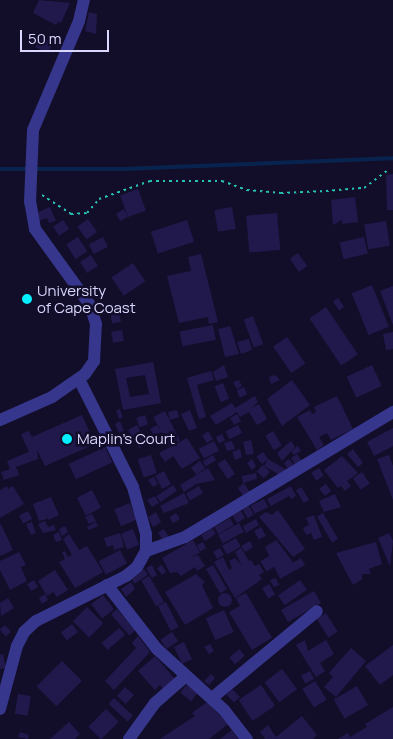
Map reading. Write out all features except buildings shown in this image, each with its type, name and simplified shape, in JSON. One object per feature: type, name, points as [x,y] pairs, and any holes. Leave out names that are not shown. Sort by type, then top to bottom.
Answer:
[{"type":"street","points":[[0,420],[52,397],[79,379],[94,361],[96,324],[90,305],[35,229],[30,186],[30,166],[38,115],[61,68],[84,0]]},
{"type":"street","points":[[0,709],[17,646],[24,632],[36,621],[107,585],[137,567],[146,551],[146,534],[133,487],[79,379]]},
{"type":"street","points":[[146,551],[185,537],[393,412]]},
{"type":"street","points":[[107,585],[157,649],[212,698],[247,739]]},
{"type":"street","points":[[212,698],[317,611]]},
{"type":"street","points":[[129,739],[155,703],[186,676]]},
{"type":"path","points":[[30,186],[71,214],[86,213],[99,199],[150,180],[222,181],[247,190],[281,193],[364,188],[388,170]]},
{"type":"waterway","points":[[0,169],[123,169],[393,158]]},
{"type":"place","name":"University of Cape Coast","points":[[27,299]]},
{"type":"place","name":"Maplin's Court","points":[[67,439]]}]
